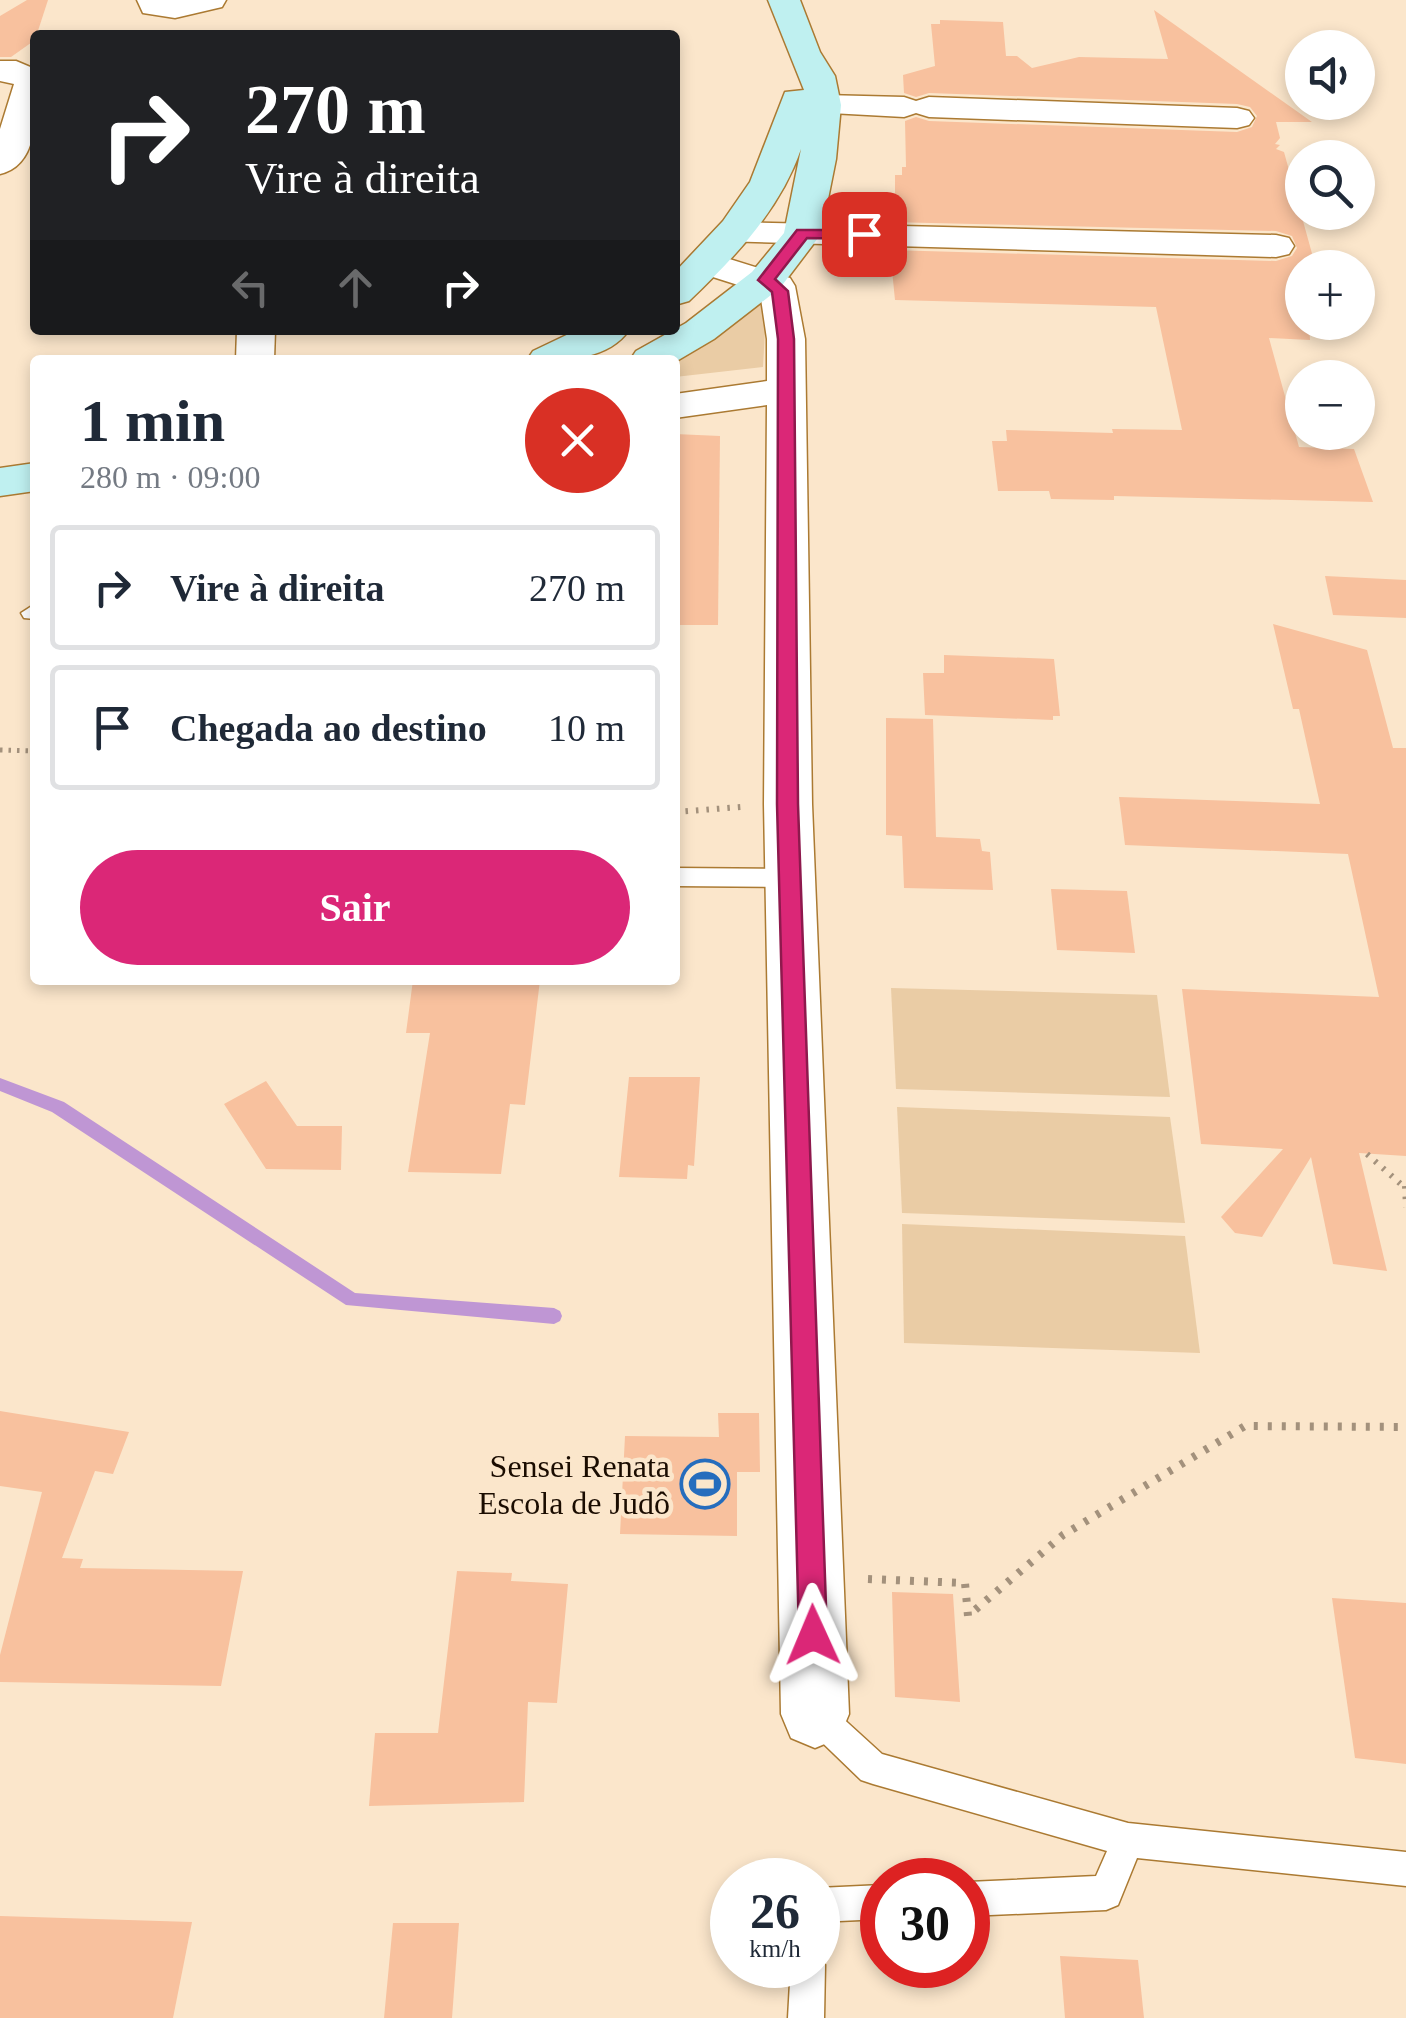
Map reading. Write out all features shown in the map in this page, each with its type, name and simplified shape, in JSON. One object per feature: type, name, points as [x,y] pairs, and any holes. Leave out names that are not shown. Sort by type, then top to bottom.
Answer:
[{"type":"main road","points":[[659,355],[700,331],[766,280],[802,234],[818,159],[824,105],[818,76],[803,52],[784,0]]},
{"type":"main road","points":[[680,288],[734,233],[774,178],[791,134],[803,52]]},
{"type":"main road","points":[[557,355],[599,335]]},
{"type":"main road","points":[[0,482],[30,478]]},
{"type":"street","points":[[152,0],[154,6],[175,9],[210,0]]},
{"type":"street","points":[[0,72],[16,71],[30,80]]},
{"type":"street","points":[[0,196],[20,161],[30,94]]},
{"type":"street","points":[[824,105],[1237,118]]},
{"type":"street","points":[[734,233],[1276,246]]},
{"type":"street","points":[[707,263],[766,280],[780,291],[787,390],[788,804],[815,1714]]},
{"type":"street","points":[[680,405],[787,390]]},
{"type":"lane","points":[[680,877],[792,878]]},
{"type":"lane","points":[[815,1714],[873,1768],[1128,1840],[1406,1869]]},
{"type":"lane","points":[[990,1898],[1106,1893],[1128,1840]]},
{"type":"lane","points":[[806,2018],[807,1988]]},
{"type":"path","points":[[0,750],[30,751]]},
{"type":"path","points":[[680,812],[788,804]]},
{"type":"path","points":[[1366,1154],[1404,1186],[1406,1207]]},
{"type":"path","points":[[878,1582],[965,1582],[968,1616],[1062,1535],[1245,1426],[1406,1427]]},
{"type":"shaded area","points":[[767,296],[763,367],[680,376],[680,360]]},
{"type":"shaded area","points":[[891,988],[1157,995],[1170,1097],[896,1089]]},
{"type":"shaded area","points":[[897,1107],[1170,1117],[1185,1223],[902,1213]]},
{"type":"shaded area","points":[[902,1224],[1185,1236],[1200,1353],[904,1343]]},
{"type":"building","points":[[27,0],[48,0],[38,30],[30,30],[30,44],[11,57],[0,57],[0,16]]},
{"type":"building","points":[[1154,10],[1285,103],[1285,120],[1312,122],[1276,122],[1280,138],[1275,144],[1280,145],[1276,149],[1285,156],[1285,230],[1306,230],[1311,250],[1296,250],[1292,236],[1276,231],[888,222],[887,217],[895,217],[895,175],[902,175],[902,167],[906,167],[905,121],[916,117],[929,121],[1237,132],[1252,127],[1257,116],[1250,107],[1237,104],[929,93],[916,97],[904,93],[903,75],[935,66],[931,24],[940,24],[940,20],[1003,22],[1006,56],[1017,56],[1032,68],[1079,57],[1168,59]]},
{"type":"building","points":[[890,250],[1285,258],[1285,339],[1269,338],[1285,396],[1285,450],[1354,450],[1373,502],[1114,496],[1114,500],[1051,499],[1049,491],[998,491],[992,441],[1007,441],[1006,430],[1182,430],[1156,307],[895,300]]},
{"type":"building","points":[[680,434],[720,436],[718,625],[680,625]]},
{"type":"building","points":[[1325,576],[1406,580],[1406,618],[1333,615]]},
{"type":"building","points":[[1273,624],[1367,650],[1393,748],[1406,748],[1406,1156],[1359,1153],[1387,1271],[1333,1264],[1311,1157],[1262,1237],[1235,1233],[1221,1217],[1283,1149],[1201,1144],[1182,989],[1379,997],[1348,854],[1125,845],[1119,797],[1320,804],[1299,709],[1293,709]]},
{"type":"building","points":[[944,655],[1054,659],[1060,716],[1053,716],[1053,720],[925,715],[923,673],[944,673]]},
{"type":"building","points":[[886,718],[933,719],[936,837],[980,839],[982,851],[990,852],[993,890],[904,888],[902,836],[886,835]]},
{"type":"building","points":[[1051,889],[1127,891],[1135,953],[1057,950]]},
{"type":"building","points":[[412,985],[539,985],[525,1105],[510,1104],[501,1174],[408,1172],[430,1033],[406,1033]]},
{"type":"building","points":[[629,1077],[700,1077],[694,1166],[688,1165],[687,1179],[619,1177]]},
{"type":"building","points":[[266,1081],[297,1126],[342,1126],[341,1170],[266,1169],[224,1104]]},
{"type":"building","points":[[0,1411],[129,1432],[113,1474],[95,1471],[62,1558],[83,1559],[80,1568],[243,1571],[221,1686],[0,1682],[0,1655],[42,1492],[0,1486]]},
{"type":"building","points":[[718,1413],[759,1413],[760,1472],[737,1472],[737,1536],[620,1534],[625,1436],[719,1437]]},
{"type":"building","points":[[457,1571],[512,1573],[511,1581],[568,1584],[557,1703],[528,1702],[524,1802],[369,1806],[375,1733],[438,1733]]},
{"type":"building","points":[[892,1592],[953,1594],[960,1702],[895,1697]]},
{"type":"building","points":[[1332,1598],[1406,1603],[1406,1764],[1355,1758]]},
{"type":"building","points":[[0,1916],[192,1922],[173,2018],[0,2018]]},
{"type":"building","points":[[393,1923],[459,1923],[452,2018],[384,2018]]},
{"type":"building","points":[[1060,1956],[1138,1960],[1144,2018],[1065,2018]]},
{"type":"waterway","points":[[0,1084],[58,1107],[352,1300],[554,1316]]},
{"type":"place","name":"Sensei Renata Escola de Judô","points":[[705,1484]]},
{"type":"route","points":[[813,1635],[788,804],[786,339],[780,291],[766,280],[802,234],[864,234]]}]
